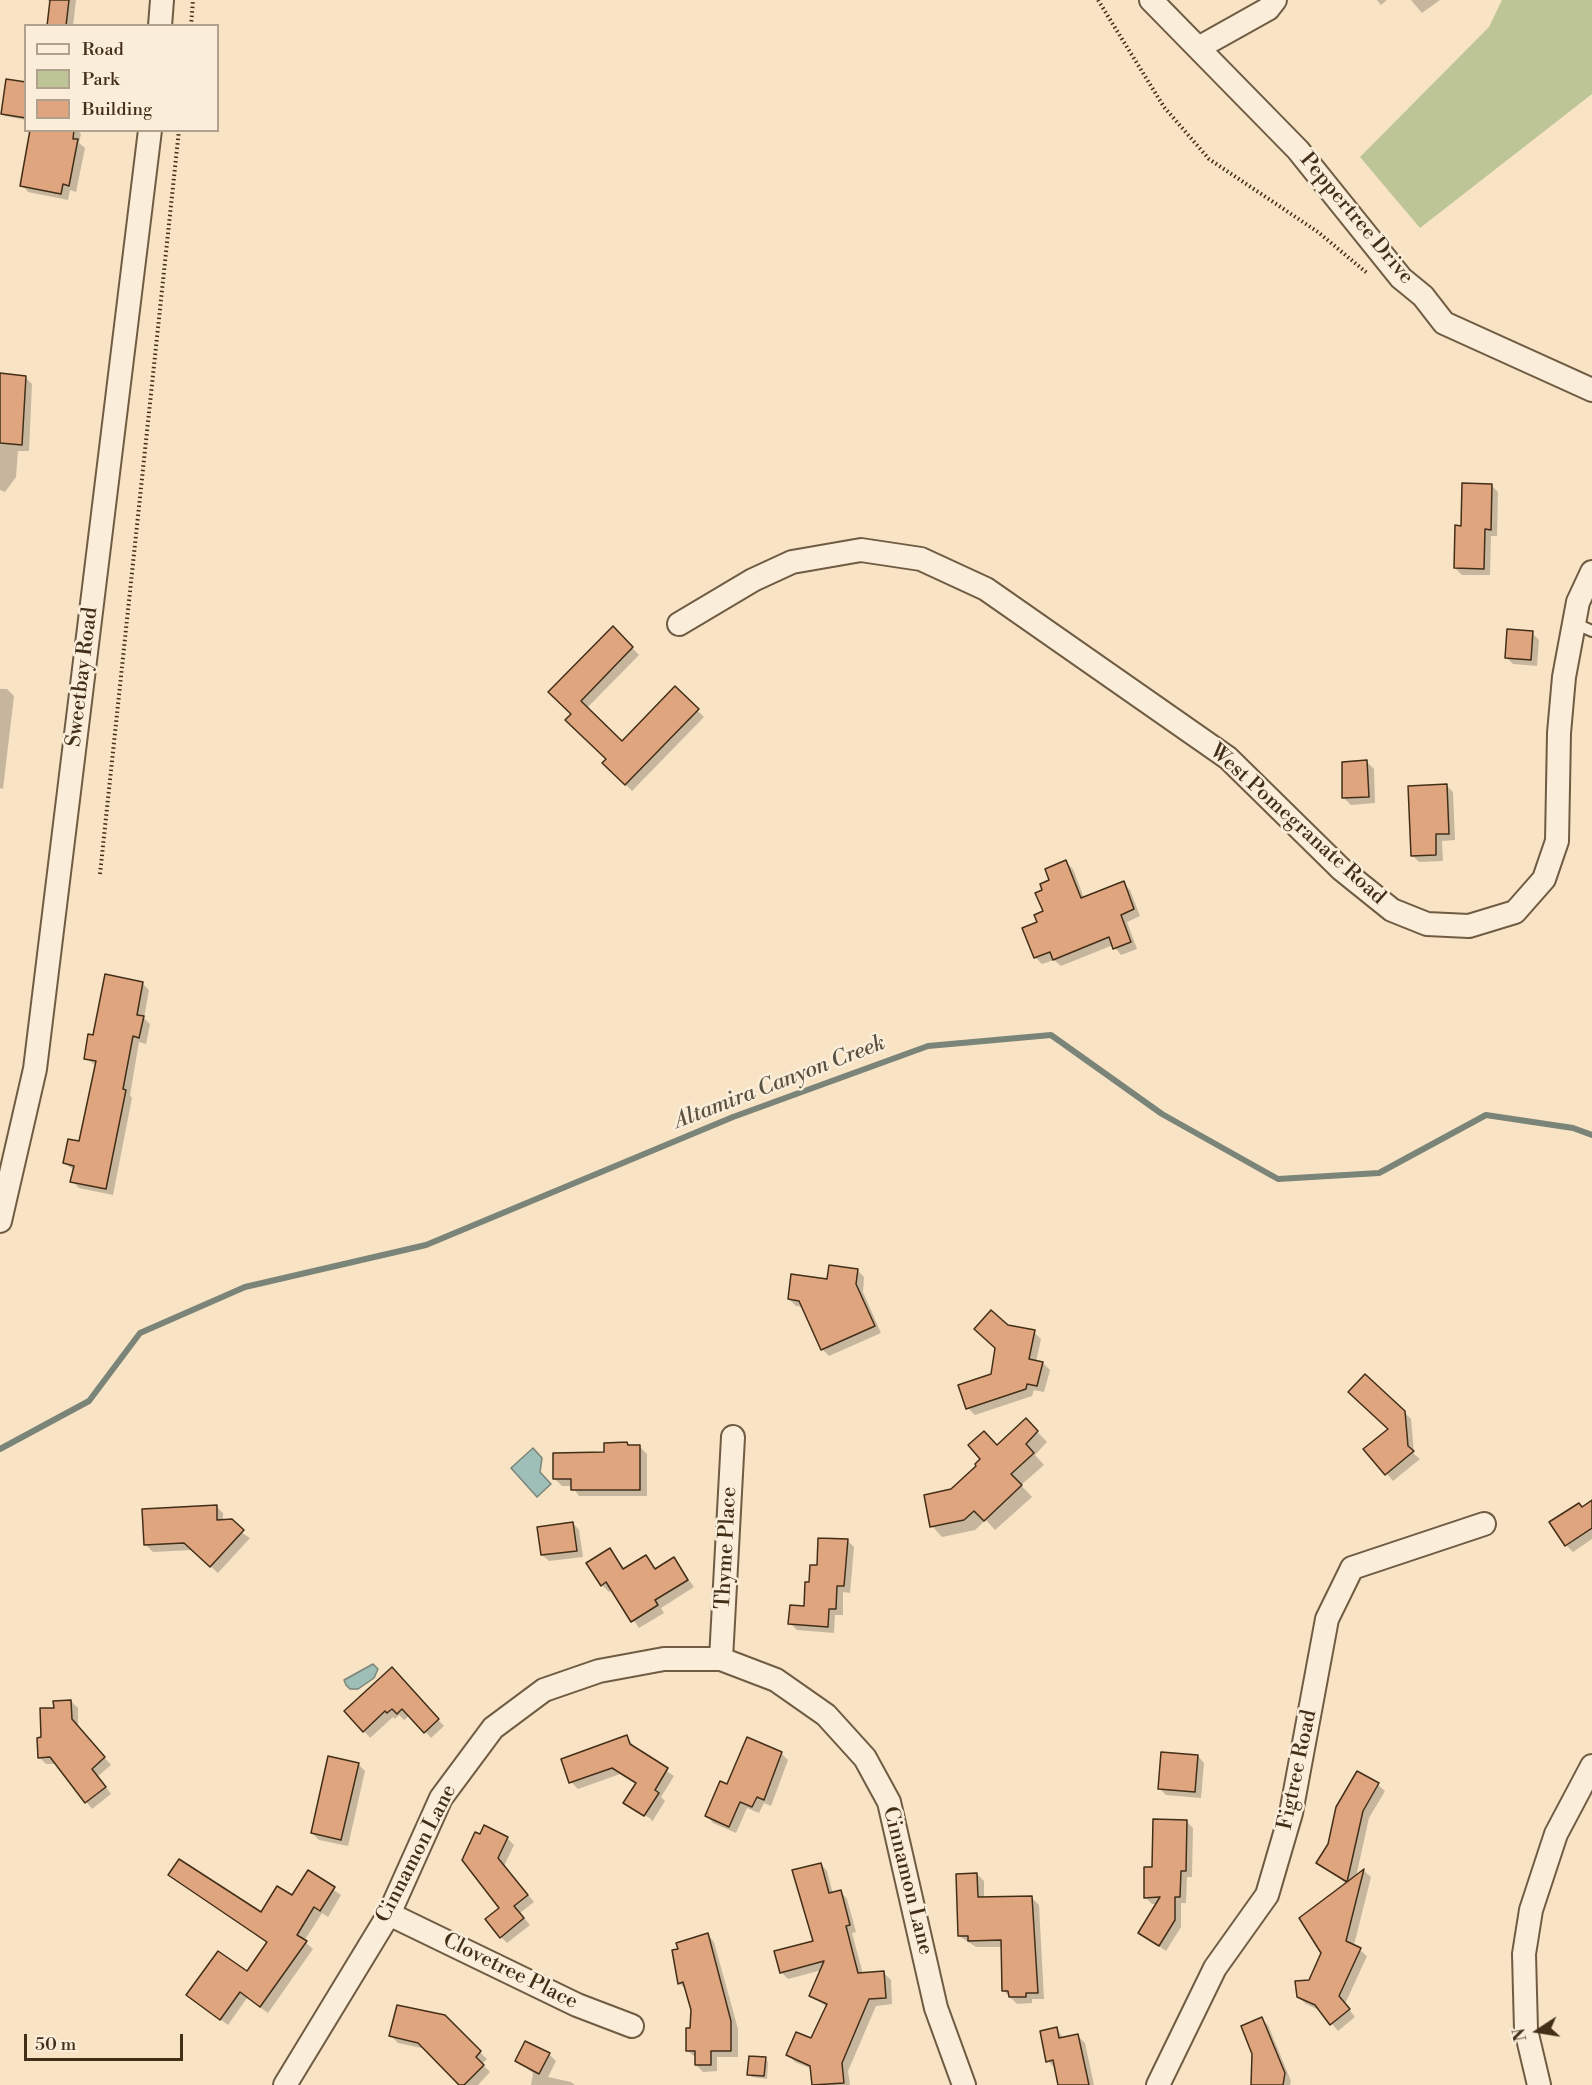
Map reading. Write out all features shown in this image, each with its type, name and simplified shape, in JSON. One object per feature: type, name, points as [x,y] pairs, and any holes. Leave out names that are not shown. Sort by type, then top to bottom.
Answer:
[{"type":"street","points":[[160,24],[162,0]]},
{"type":"street","name":"Peppertree Drive","points":[[1151,0],[1200,46],[1298,150],[1401,278],[1423,296],[1444,323],[1592,390]]},
{"type":"street","points":[[1200,46],[1268,9],[1275,0]]},
{"type":"street","name":"Sweetbay Road","points":[[0,1221],[35,1069],[150,132]]},
{"type":"street","name":"West Pomegranate Road","points":[[680,624],[753,580],[792,562],[861,550],[921,559],[986,589],[1231,760],[1341,869],[1392,910],[1427,924],[1469,926],[1515,912],[1544,879],[1557,841],[1564,676],[1583,627],[1578,602],[1592,572]]},
{"type":"street","name":"Thyme Place","points":[[721,1659],[733,1437]]},
{"type":"street","name":"Figtree Road","points":[[1158,2085],[1215,1968],[1267,1895],[1292,1813],[1327,1618],[1352,1568],[1484,1524]]},
{"type":"street","name":"Cinnamon Lane","points":[[285,2085],[389,1914],[441,1798],[493,1728],[544,1690],[599,1671],[664,1659],[721,1659],[776,1680],[826,1715],[865,1758],[889,1802],[936,2008],[964,2085]]},
{"type":"street","points":[[1539,2085],[1526,2030],[1524,1954],[1531,1910],[1556,1834],[1592,1766]]},
{"type":"street","name":"Clovetree Place","points":[[389,1914],[577,2005],[632,2026]]},
{"type":"path","points":[[191,24],[193,0]]},
{"type":"path","points":[[1098,0],[1164,107],[1209,159],[1318,232],[1368,274]]},
{"type":"path","points":[[100,874],[179,132]]},
{"type":"green space","points":[[1502,0],[1592,0],[1592,94],[1420,228],[1360,157],[1489,27]]},
{"type":"water","points":[[533,1448],[542,1458],[540,1472],[551,1484],[537,1497],[511,1468]]},
{"type":"water","points":[[373,1664],[378,1669],[374,1678],[358,1689],[350,1689],[346,1685],[344,1680]]},
{"type":"building","points":[[50,0],[69,0],[66,24],[47,24]]},
{"type":"building","points":[[6,79],[24,82],[24,118],[1,114]]},
{"type":"building","points":[[30,132],[74,132],[73,139],[78,139],[69,186],[63,184],[61,194],[20,186]]},
{"type":"building","points":[[0,373],[26,376],[22,445],[0,443]]},
{"type":"building","points":[[1462,483],[1492,484],[1491,530],[1485,529],[1484,569],[1454,568],[1455,525],[1461,526]]},
{"type":"building","points":[[613,626],[633,647],[581,701],[622,741],[675,686],[699,709],[625,785],[602,763],[606,759],[565,720],[571,714],[548,692]]},
{"type":"building","points":[[1507,629],[1533,631],[1531,660],[1505,658]]},
{"type":"building","points":[[1367,760],[1369,797],[1342,798],[1342,762]]},
{"type":"building","points":[[1447,784],[1449,834],[1436,834],[1436,855],[1411,856],[1408,786]]},
{"type":"building","points":[[1066,860],[1081,898],[1124,881],[1134,909],[1121,915],[1131,942],[1113,949],[1109,937],[1053,960],[1050,952],[1034,958],[1022,928],[1037,922],[1034,915],[1043,911],[1035,893],[1042,890],[1040,884],[1049,880],[1045,869]]},
{"type":"building","points":[[105,974],[143,982],[137,1015],[144,1016],[139,1038],[133,1036],[123,1089],[126,1090],[106,1189],[70,1182],[74,1166],[63,1163],[68,1139],[79,1141],[96,1061],[84,1059],[88,1034],[93,1035]]},
{"type":"building","points":[[829,1265],[858,1269],[856,1284],[875,1326],[821,1350],[799,1301],[788,1299],[791,1274],[827,1279]]},
{"type":"building","points":[[991,1310],[1008,1325],[1035,1330],[1029,1359],[1043,1362],[1037,1386],[1027,1384],[1026,1389],[966,1409],[958,1385],[991,1374],[995,1348],[974,1329]]},
{"type":"building","points":[[1365,1374],[1405,1411],[1408,1446],[1414,1451],[1385,1475],[1363,1449],[1388,1429],[1348,1392]]},
{"type":"building","points":[[1026,1418],[1038,1431],[1026,1444],[1034,1453],[1011,1474],[1022,1485],[984,1521],[974,1511],[964,1520],[930,1527],[924,1495],[951,1489],[976,1466],[975,1464],[980,1459],[968,1445],[984,1431],[997,1445]]},
{"type":"building","points":[[627,1442],[628,1445],[640,1445],[640,1490],[571,1490],[571,1479],[553,1479],[553,1453],[604,1452],[604,1443]]},
{"type":"building","points":[[1592,1500],[1592,1528],[1565,1546],[1549,1522],[1579,1503],[1582,1507]]},
{"type":"building","points":[[217,1505],[217,1520],[232,1519],[244,1530],[210,1567],[184,1543],[144,1545],[142,1509]]},
{"type":"building","points":[[573,1522],[577,1551],[541,1555],[537,1527]]},
{"type":"building","points":[[818,1538],[848,1539],[844,1586],[837,1586],[836,1609],[829,1609],[828,1627],[788,1624],[790,1605],[804,1606],[805,1582],[809,1582],[810,1565],[817,1565]]},
{"type":"building","points":[[610,1548],[623,1569],[646,1555],[655,1569],[674,1557],[688,1580],[655,1600],[658,1605],[631,1622],[606,1582],[601,1586],[586,1563]]},
{"type":"building","points":[[392,1667],[439,1719],[424,1733],[402,1709],[397,1714],[392,1709],[387,1713],[385,1711],[363,1732],[344,1711]]},
{"type":"building","points":[[71,1700],[72,1719],[105,1757],[92,1769],[106,1787],[85,1803],[50,1757],[38,1758],[37,1738],[41,1737],[40,1708],[54,1708],[53,1701]]},
{"type":"building","points":[[627,1735],[630,1744],[668,1768],[655,1790],[659,1793],[644,1816],[623,1803],[636,1783],[612,1768],[569,1783],[561,1759]]},
{"type":"building","points":[[747,1737],[782,1752],[764,1800],[757,1797],[752,1807],[740,1802],[729,1827],[705,1816],[720,1781],[727,1784]]},
{"type":"building","points":[[1161,1752],[1198,1755],[1195,1792],[1158,1789]]},
{"type":"building","points":[[328,1756],[359,1763],[341,1840],[311,1833]]},
{"type":"building","points":[[1357,1771],[1379,1783],[1363,1811],[1347,1882],[1316,1863],[1328,1844],[1336,1807]]},
{"type":"building","points":[[1153,1819],[1187,1820],[1186,1871],[1181,1871],[1180,1897],[1175,1897],[1175,1920],[1159,1946],[1138,1933],[1160,1897],[1144,1898],[1144,1867],[1152,1867]]},
{"type":"building","points":[[484,1825],[508,1837],[498,1858],[528,1895],[514,1906],[524,1918],[500,1938],[485,1919],[499,1908],[462,1860],[475,1832],[480,1834]]},
{"type":"building","points":[[179,1859],[261,1912],[277,1886],[292,1895],[308,1870],[335,1887],[320,1911],[314,1907],[297,1935],[307,1941],[260,2007],[240,1992],[220,2020],[186,1995],[218,1951],[247,1971],[267,1942],[168,1875]]},
{"type":"building","points":[[821,1863],[829,1893],[841,1890],[850,1925],[846,1926],[858,1973],[884,1971],[886,1998],[869,1999],[842,2063],[844,2083],[812,2085],[810,2066],[786,2055],[796,2032],[811,2038],[827,2004],[809,1996],[824,1961],[780,1973],[774,1951],[813,1941],[792,1870]]},
{"type":"building","points":[[1364,1869],[1346,1941],[1361,1948],[1339,1996],[1350,2009],[1330,2025],[1315,2005],[1297,1997],[1295,1981],[1309,1980],[1321,1953],[1299,1918]]},
{"type":"building","points":[[977,1873],[978,1897],[1032,1896],[1038,1993],[1026,1993],[1026,1997],[1009,1997],[1008,1991],[1002,1991],[1001,1940],[968,1941],[968,1936],[958,1936],[956,1874]]},
{"type":"building","points":[[708,1933],[731,2021],[731,2051],[711,2051],[711,2065],[695,2065],[695,2051],[686,2051],[686,2028],[690,2028],[691,2010],[683,1982],[678,1984],[672,1950],[678,1949],[676,1943]]},
{"type":"building","points":[[397,2005],[445,2015],[481,2051],[476,2057],[484,2065],[464,2085],[459,2085],[418,2043],[389,2036]]},
{"type":"building","points":[[1262,2017],[1285,2073],[1283,2085],[1251,2085],[1252,2054],[1241,2026]]},
{"type":"building","points":[[1057,2027],[1059,2038],[1078,2034],[1089,2085],[1058,2085],[1053,2060],[1046,2062],[1040,2031]]},
{"type":"building","points":[[525,2041],[550,2053],[539,2074],[515,2061]]},
{"type":"building","points":[[749,2056],[766,2057],[764,2076],[747,2075]]},
{"type":"waterway","name":"Altamira Canyon Creek","points":[[0,1449],[89,1401],[140,1333],[245,1287],[426,1245],[733,1117],[928,1046],[1051,1035],[1162,1114],[1278,1179],[1379,1173],[1486,1115],[1573,1128],[1592,1135]]}]
